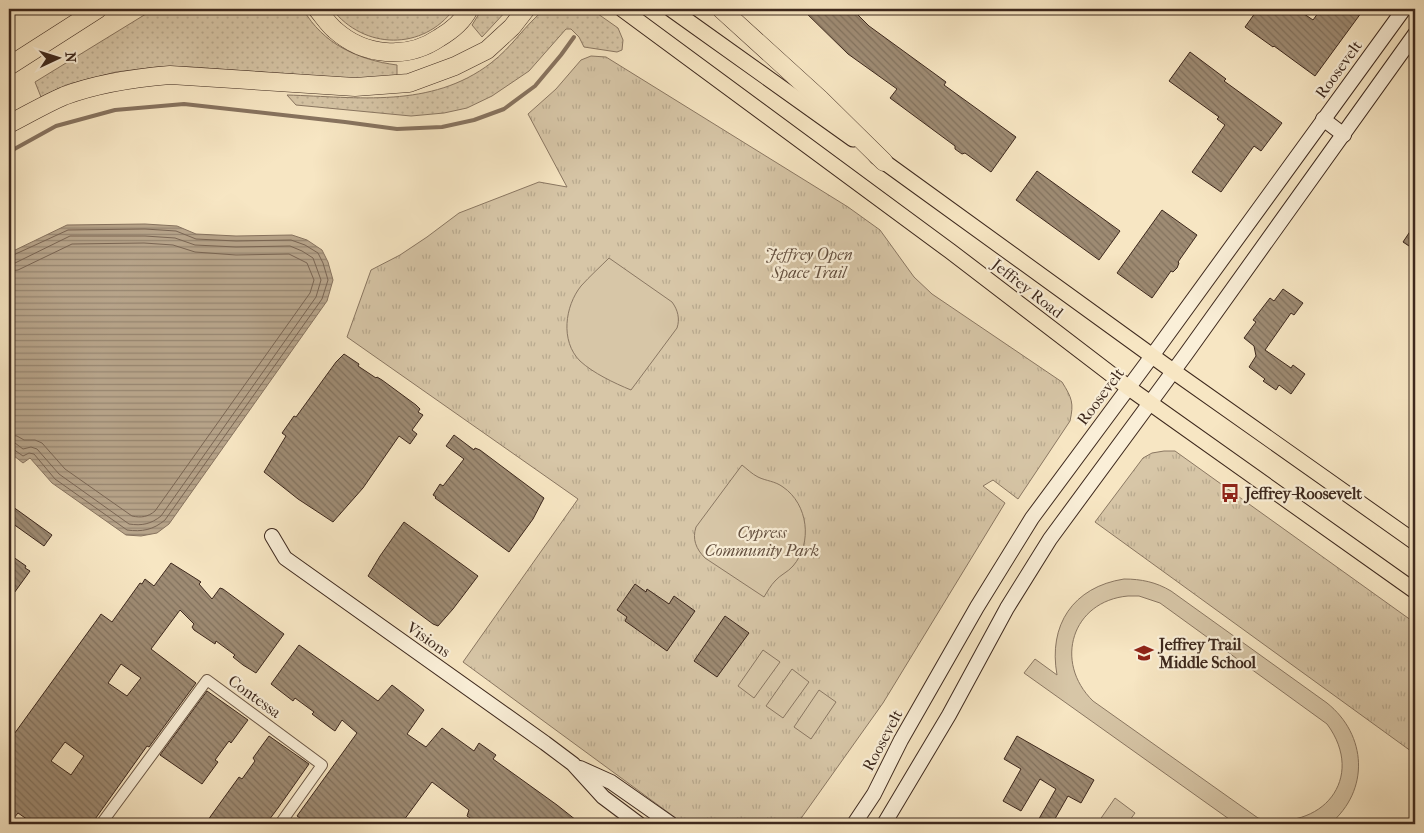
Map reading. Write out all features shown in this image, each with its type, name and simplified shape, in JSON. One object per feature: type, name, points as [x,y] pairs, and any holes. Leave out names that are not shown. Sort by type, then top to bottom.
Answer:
[{"type":"highway","points":[[9,66],[98,9]]},
{"type":"highway","points":[[317,9],[334,29],[351,41],[376,50],[399,52],[425,47],[437,40],[458,24],[470,9]]},
{"type":"highway","points":[[9,124],[64,96],[105,83],[146,77],[170,75],[355,87],[409,83],[455,66],[487,50],[512,27],[526,9]]},
{"type":"highway","points":[[721,9],[820,99],[884,162]]},
{"type":"main road","name":"Jeffrey Road","points":[[622,9],[950,251],[1129,388],[1415,591]]},
{"type":"main road","name":"Jeffrey Road","points":[[671,9],[1152,356],[1415,542]]},
{"type":"street","name":"Roosevelt","points":[[854,824],[874,794],[901,740],[976,607],[1032,518],[1129,388],[1404,9]]},
{"type":"street","points":[[884,824],[945,724],[1007,608],[1050,539],[1174,371],[1415,34]]},
{"type":"street","points":[[1323,119],[1344,135]]},
{"type":"street","name":"Visions","points":[[272,536],[285,558],[573,764],[611,782],[671,824]]},
{"type":"street","name":"Contessa","points":[[101,824],[206,680],[322,765],[280,824]]},
{"type":"street","name":"Visions","points":[[573,764],[603,797],[639,824]]},
{"type":"green space","points":[[154,9],[303,9],[311,21],[331,41],[355,54],[383,63],[397,65],[397,76],[361,79],[190,67],[157,67],[116,72],[85,80],[66,85],[41,97],[35,82]]},
{"type":"green space","points":[[332,9],[454,9],[441,23],[426,32],[410,38],[393,40],[376,38],[360,32],[345,22]]},
{"type":"green space","points":[[482,9],[508,9],[482,37],[472,25]]},
{"type":"green space","points":[[545,9],[591,9],[618,28],[623,40],[622,50],[617,52],[584,47],[579,37],[571,29],[566,29],[529,71],[492,96],[467,108],[444,113],[411,116],[296,105],[287,95],[393,97],[419,94],[444,88],[468,78],[491,63]]},
{"type":"green space","name":"Cypress Community Park","points":[[591,56],[606,57],[848,207],[880,230],[914,277],[932,294],[1062,382],[1071,401],[1070,421],[1018,499],[993,480],[983,486],[1005,503],[883,703],[797,824],[684,824],[463,662],[578,499],[347,337],[371,270],[400,255],[459,213],[539,182],[567,187],[528,114],[556,89],[581,60]]},
{"type":"green space","points":[[609,258],[672,302],[678,315],[677,328],[631,390],[597,374],[580,361],[569,344],[567,334],[568,313],[571,303],[584,282]]},
{"type":"green space","points":[[1175,451],[1415,623],[1415,754],[1095,522],[1143,458],[1152,453]]},
{"type":"green space","points":[[742,465],[756,476],[780,485],[791,494],[798,503],[805,524],[803,546],[799,557],[791,568],[779,577],[764,597],[705,558],[699,551],[695,540],[696,527]]},
{"type":"green space","points":[[1124,579],[1136,580],[1154,583],[1171,591],[1327,703],[1340,716],[1350,731],[1356,746],[1357,779],[1352,795],[1343,810],[1330,824],[1236,824],[1024,673],[1035,659],[1057,675],[1056,640],[1068,611],[1091,590],[1106,583]],"holes":[[[1139,596],[1160,603],[1327,724],[1338,744],[1342,764],[1340,781],[1331,797],[1319,809],[1301,817],[1281,820],[1258,818],[1093,701],[1081,685],[1074,669],[1072,652],[1074,636],[1082,621],[1093,609],[1109,600]]]},
{"type":"green space","points":[[763,650],[780,662],[754,698],[738,686]]},
{"type":"green space","points":[[792,669],[809,682],[783,718],[766,706]]},
{"type":"green space","points":[[819,690],[836,702],[811,739],[794,727]]},
{"type":"green space","points":[[1115,798],[1135,813],[1127,824],[1097,824]]},
{"type":"water","points":[[145,224],[177,226],[196,234],[236,236],[292,235],[307,240],[322,250],[328,262],[333,280],[327,301],[169,524],[157,533],[141,536],[126,535],[52,483],[30,458],[23,463],[9,452],[9,253],[67,225]]},
{"type":"building","points":[[802,9],[852,9],[869,26],[946,82],[944,85],[1016,137],[991,172],[965,153],[962,154],[955,149],[955,146],[890,98],[897,89],[848,54]]},
{"type":"building","points":[[1258,9],[1297,9],[1313,20],[1321,9],[1364,9],[1315,76],[1245,27]]},
{"type":"building","points":[[1190,52],[1226,79],[1224,81],[1282,123],[1261,151],[1254,146],[1221,192],[1192,172],[1225,125],[1217,119],[1219,117],[1169,81]]},
{"type":"building","points":[[1037,171],[1120,231],[1099,260],[1016,200]]},
{"type":"building","points":[[1162,210],[1197,235],[1178,262],[1177,268],[1173,272],[1171,271],[1152,298],[1117,273]]},
{"type":"building","points":[[1415,224],[1415,250],[1403,242]]},
{"type":"building","points":[[1283,289],[1303,303],[1294,315],[1291,313],[1265,350],[1291,368],[1293,365],[1305,374],[1291,394],[1279,385],[1276,390],[1263,381],[1265,379],[1249,367],[1256,356],[1254,346],[1244,338],[1256,322],[1253,320],[1270,298],[1274,301]]},
{"type":"building","points":[[344,354],[359,364],[358,366],[382,380],[416,405],[420,409],[418,412],[423,415],[412,430],[417,434],[410,444],[399,436],[363,488],[333,522],[298,499],[264,472],[286,436],[282,433]]},
{"type":"building","points":[[454,435],[474,450],[475,448],[480,450],[544,498],[533,519],[509,552],[433,495],[440,484],[443,486],[464,459],[446,446]]},
{"type":"building","points":[[9,504],[52,535],[44,546],[9,521]]},
{"type":"building","points":[[404,522],[478,576],[438,626],[368,576]]},
{"type":"building","points":[[9,554],[30,571],[9,600]]},
{"type":"building","points":[[171,563],[201,582],[199,584],[212,599],[220,588],[223,589],[284,634],[256,673],[233,657],[235,655],[216,641],[215,644],[194,630],[192,627],[194,624],[180,610],[151,649],[196,683],[149,747],[147,746],[93,822],[90,824],[34,824],[18,813],[9,824],[9,741],[101,614],[112,622],[140,583],[142,584],[145,579],[154,586]],"holes":[[[121,664],[141,678],[127,696],[108,683]],[[65,742],[84,756],[71,775],[51,761]]]},
{"type":"building","points":[[635,584],[646,592],[647,589],[669,604],[674,596],[695,611],[667,651],[625,621],[627,617],[617,610]]},
{"type":"building","points":[[725,616],[749,633],[717,677],[694,661]]},
{"type":"building","points":[[299,645],[378,701],[392,685],[418,705],[424,710],[407,734],[426,747],[442,728],[474,751],[479,743],[496,755],[493,759],[581,824],[479,824],[467,816],[469,810],[432,782],[401,824],[308,824],[297,816],[357,733],[342,720],[335,731],[312,714],[314,712],[295,698],[293,701],[271,684]]},
{"type":"building","points":[[207,691],[248,720],[231,743],[229,741],[215,760],[218,762],[202,784],[160,755]]},
{"type":"building","points":[[269,736],[309,764],[278,808],[266,824],[205,824],[239,777],[242,779],[255,761],[253,758]]},
{"type":"building","points":[[1017,736],[1094,780],[1081,803],[1068,796],[1052,824],[1036,824],[1056,789],[1040,779],[1021,811],[1003,801],[1021,769],[1004,759]]},
{"type":"waterway","points":[[9,152],[56,126],[115,110],[184,104],[397,129],[442,127],[474,120],[504,109],[535,86],[574,37]]},
{"type":"place","name":"Jeffrey-Roosevelt","points":[[1230,493]]},
{"type":"place","name":"Jeffrey Trail Middle School","points":[[1144,653]]},
{"type":"park label","name":"Jeffrey Open Space Trail","points":[[809,263]]}]
